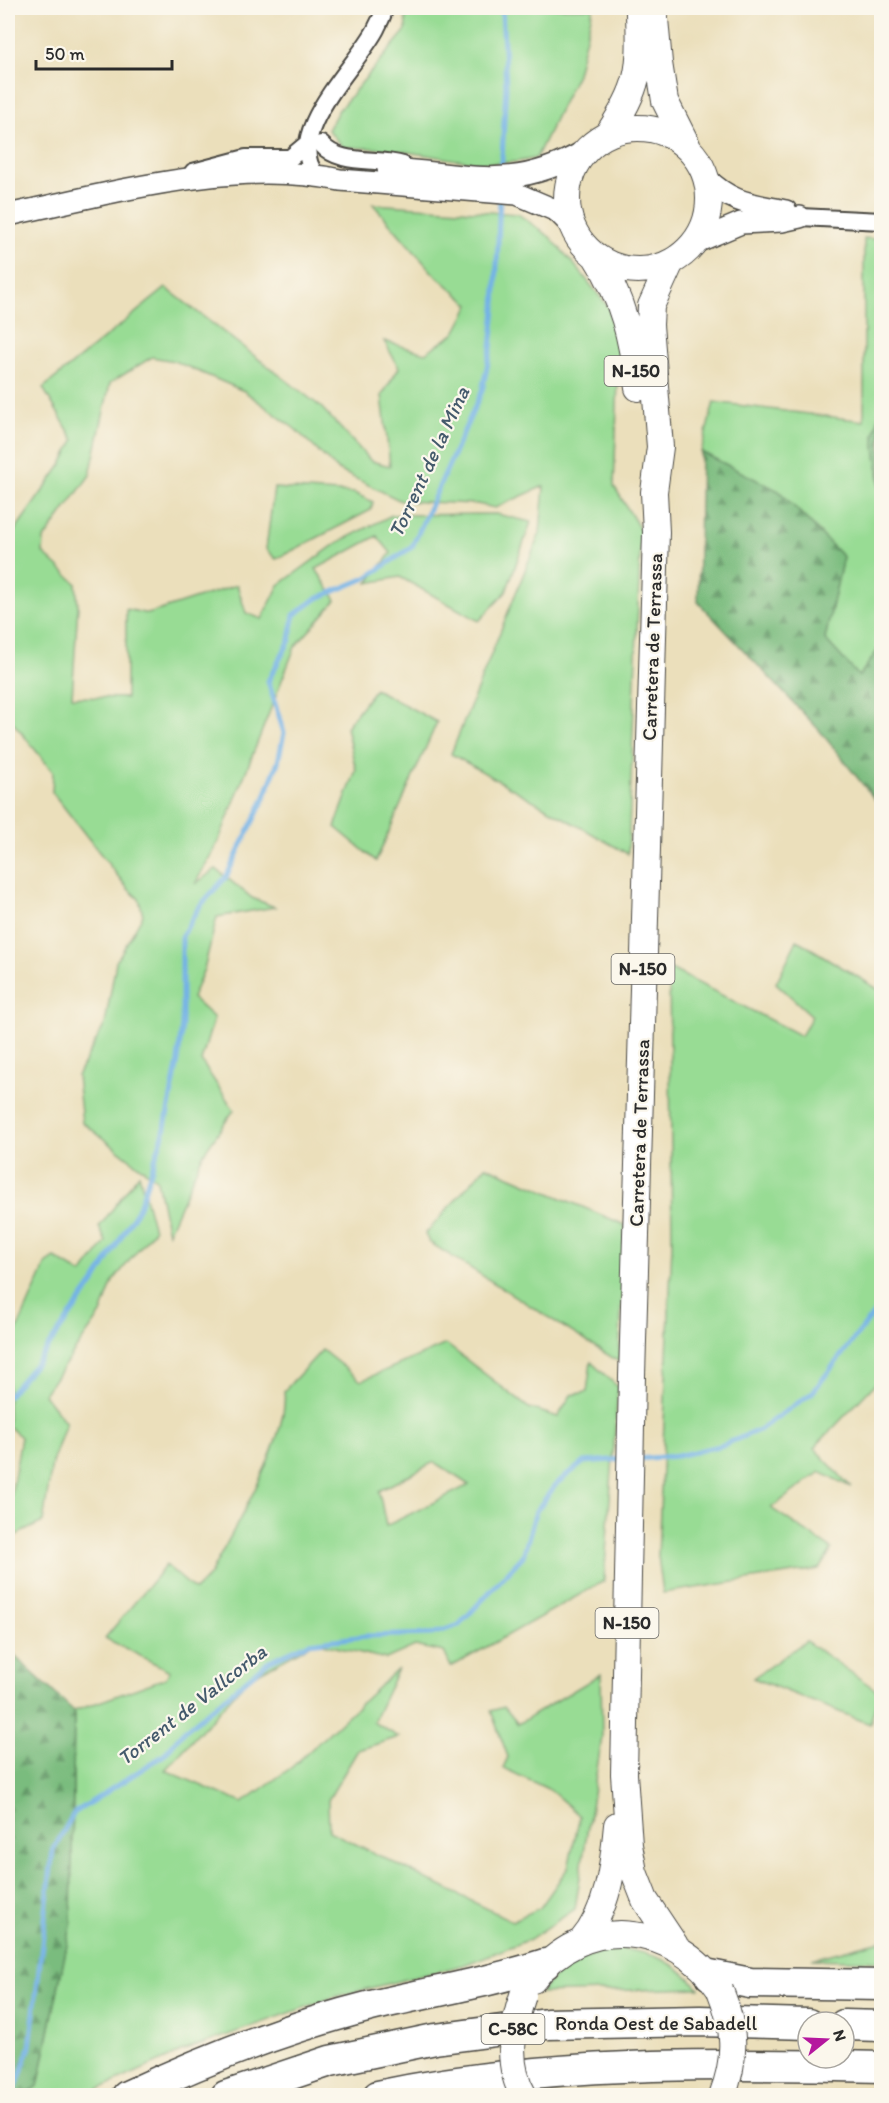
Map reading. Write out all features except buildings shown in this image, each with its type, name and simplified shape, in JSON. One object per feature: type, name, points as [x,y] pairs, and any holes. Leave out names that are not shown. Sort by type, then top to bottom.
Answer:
[{"type":"highway","points":[[127,2096],[209,2058],[255,2042],[371,2006],[493,1980],[544,1964]]},
{"type":"highway","points":[[715,1982],[882,1985]]},
{"type":"highway","name":"Ronda Oest de Sabadell","points":[[226,2096],[330,2061],[435,2039],[547,2024],[700,2021],[796,2024]]},
{"type":"highway","points":[[856,2025],[882,2026]]},
{"type":"highway","name":"C-58C","points":[[378,2096],[441,2082],[548,2071],[700,2066],[882,2067]]},
{"type":"main road","name":"N-150","points":[[608,134],[634,92],[639,50],[638,8]]},
{"type":"main road","name":"N-150","points":[[654,8],[658,63],[665,101],[706,178],[709,206],[706,221],[694,243],[670,262],[646,270],[631,270],[596,257],[582,243],[572,226],[567,203],[569,180],[585,151],[608,134],[625,128],[655,129],[674,137],[689,149]]},
{"type":"main road","name":"Carretera de Terrassa","points":[[596,257],[613,284],[631,337],[645,447],[654,492],[656,532],[630,1459],[624,1774],[629,1845],[634,1872],[645,1900],[675,1945]]},
{"type":"main road","name":"Carretera de Terrassa","points":[[654,492],[660,447],[650,335],[651,306],[670,262]]},
{"type":"main road","name":"Carretera de Terrassa","points":[[581,1942],[596,1924],[608,1892],[624,1774]]},
{"type":"main road","name":"N-150","points":[[524,2096],[514,2073],[512,2035],[523,1995],[544,1964],[581,1942],[599,1936],[629,1933],[675,1945],[715,1982]]},
{"type":"main road","points":[[715,1982],[734,2034],[732,2067],[722,2096]]},
{"type":"street","points":[[312,170],[314,144],[310,130],[316,123],[321,108],[371,38],[384,8]]},
{"type":"street","points":[[314,144],[339,158],[379,160],[430,173]]},
{"type":"street","points":[[155,185],[246,158],[290,158],[314,144]]},
{"type":"street","points":[[8,215],[155,185],[206,178],[276,175],[341,167],[494,179],[520,177],[560,165],[585,151]]},
{"type":"street","points":[[312,170],[340,180],[517,194],[557,211],[572,226]]},
{"type":"street","points":[[706,178],[720,192],[743,204],[785,211],[800,217]]},
{"type":"street","points":[[694,243],[741,223],[782,221],[800,217],[882,221]]},
{"type":"green space","points":[[405,8],[593,8],[577,74],[536,158],[518,162],[483,163],[394,150],[343,147],[328,130],[338,111],[406,30]]},
{"type":"green space","points":[[373,204],[518,214],[550,237],[609,308],[619,353],[614,486],[641,531],[628,854],[451,754],[540,533],[544,486],[495,508],[477,504],[401,501],[338,470],[295,429],[244,391],[174,361],[152,357],[110,383],[90,475],[44,539],[43,553],[76,583],[78,605],[72,697],[126,698],[126,609],[148,614],[237,585],[246,613],[262,619],[279,585],[337,543],[392,515],[496,514],[531,522],[506,592],[479,621],[400,577],[368,583],[391,553],[377,536],[316,569],[336,600],[295,647],[219,840],[195,884],[216,869],[252,898],[275,907],[217,917],[204,969],[192,998],[214,1018],[201,1061],[234,1110],[203,1154],[168,1233],[157,1180],[82,1122],[77,1076],[105,1024],[116,962],[143,915],[139,899],[128,889],[52,792],[53,772],[8,716],[8,540],[62,464],[74,440],[43,388],[166,288],[321,407],[371,461],[390,466],[382,395],[399,368],[384,341],[425,353],[455,333],[470,305],[432,272]]},
{"type":"green space","points":[[864,238],[881,240],[882,408],[874,436],[882,500],[882,646],[859,677],[825,639],[843,557],[779,491],[701,452],[714,402],[864,421]]},
{"type":"green space","points":[[881,408],[881,500],[874,436]]},
{"type":"green space","points":[[701,452],[779,491],[843,557],[825,639],[859,676],[881,646],[881,807],[820,731],[698,602]]},
{"type":"green space","points":[[274,488],[354,493],[373,502],[371,510],[276,559],[266,549]]},
{"type":"green space","points":[[375,689],[437,722],[376,861],[335,827],[356,770],[346,727]]},
{"type":"green space","points":[[797,940],[881,991],[881,1378],[814,1448],[851,1487],[820,1472],[771,1508],[832,1549],[819,1569],[663,1593],[658,1556],[672,1244],[669,968],[801,1036],[812,1016],[776,983]]},
{"type":"green space","points":[[486,1166],[625,1225],[619,1362],[429,1242],[425,1234]]},
{"type":"green space","points":[[139,1174],[154,1230],[113,1281],[101,1314],[44,1394],[66,1423],[52,1463],[43,1522],[8,1539],[8,1513],[21,1437],[8,1426],[8,1334],[17,1330],[46,1264],[55,1258],[82,1274],[106,1242],[99,1227]]},
{"type":"green space","points":[[446,1344],[529,1408],[558,1417],[571,1395],[587,1392],[591,1362],[618,1387],[604,1581],[451,1667],[444,1652],[415,1646],[386,1659],[315,1642],[249,1678],[165,1770],[242,1803],[292,1767],[398,1669],[373,1722],[399,1737],[358,1750],[328,1800],[329,1831],[512,1921],[540,1908],[568,1868],[580,1816],[550,1790],[503,1768],[508,1757],[491,1711],[504,1707],[518,1724],[601,1674],[602,1737],[575,1909],[530,1939],[464,1965],[334,1997],[183,2051],[86,2095],[25,2096],[38,2086],[71,1925],[74,1711],[166,1678],[170,1671],[105,1638],[166,1565],[195,1590],[210,1575],[245,1510],[269,1458],[283,1411],[284,1391],[322,1350],[361,1381]],"holes":[[[434,1462],[469,1485],[386,1526],[379,1491]]]},
{"type":"green space","points":[[806,1641],[879,1692],[870,1724],[753,1678]]},
{"type":"green space","points":[[8,1650],[74,1711],[71,1925],[38,2086],[25,2095],[8,2095]]},
{"type":"green space","points":[[881,1941],[881,1961],[812,1959]]},
{"type":"green space","points":[[620,1949],[644,1953],[664,1960],[691,1979],[699,1988],[540,1993],[557,1975],[575,1962],[596,1953]]},
{"type":"waterway","name":"Torrent de la Mina","points":[[501,174],[506,87],[502,8]]},
{"type":"waterway","name":"Torrent de la Mina","points":[[8,1396],[37,1362],[97,1278],[139,1207],[164,1132],[178,1061],[182,1024],[182,936],[199,907],[226,877],[264,799],[278,762],[284,733],[268,681],[290,640],[294,615],[316,599],[366,578],[412,547],[482,391],[491,348],[495,308],[500,198]]},
{"type":"waterway","name":"Torrent de Vallcorba","points":[[637,1459],[677,1456],[723,1445],[759,1430],[812,1393],[882,1303]]},
{"type":"waterway","name":"Torrent de Vallcorba","points":[[8,2096],[16,2087],[30,2047],[53,1850],[74,1813],[164,1755],[182,1733],[269,1661],[309,1643],[366,1636],[432,1634],[459,1625],[523,1556],[536,1511],[557,1483],[584,1462],[625,1459]]}]
